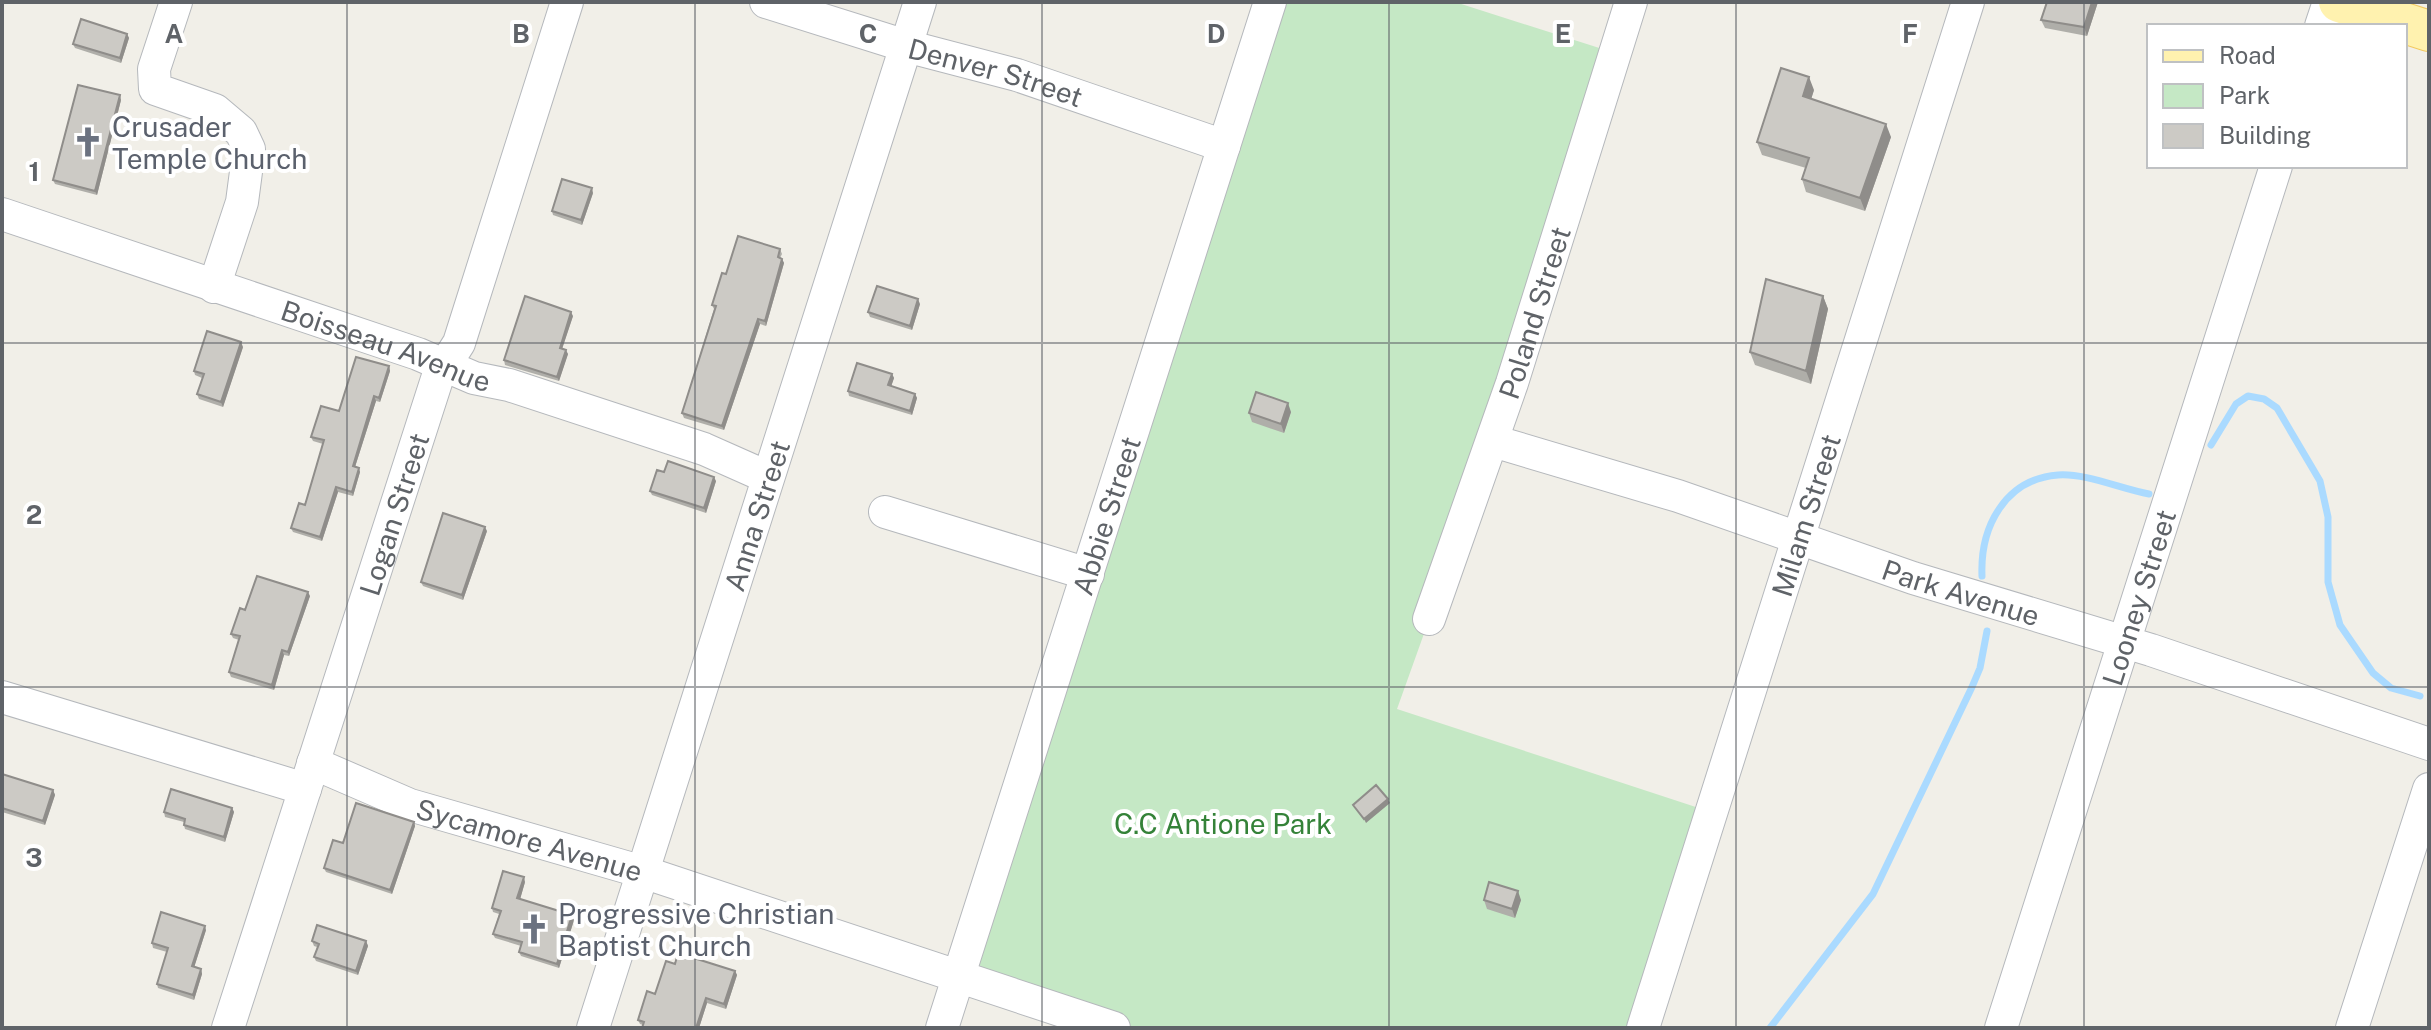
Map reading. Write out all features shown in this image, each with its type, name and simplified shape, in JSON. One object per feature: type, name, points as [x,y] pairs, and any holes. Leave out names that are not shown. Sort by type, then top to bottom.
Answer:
[{"type":"main road","points":[[2339,2],[2429,31]]},
{"type":"street","points":[[176,2],[154,69],[155,89],[215,110],[241,132],[249,149],[242,202],[214,287]]},
{"type":"street","name":"Logan Street","points":[[228,1028],[434,388],[459,343],[567,2]]},
{"type":"street","name":"Denver Street","points":[[766,2],[906,46],[1017,75],[1224,146]]},
{"type":"street","name":"Anna Street","points":[[593,1028],[920,2]]},
{"type":"street","name":"Abbie Street","points":[[942,1028],[1270,2]]},
{"type":"street","name":"Poland Street","points":[[1429,619],[1493,441],[1631,2]]},
{"type":"street","name":"Milam Street","points":[[1643,1028],[1968,2]]},
{"type":"street","points":[[2322,24],[2329,2]]},
{"type":"street","name":"Looney Street","points":[[2001,1028],[2275,168]]},
{"type":"street","name":"Boisseau Avenue","points":[[2,214],[446,365],[474,378],[509,385],[704,449],[767,477]]},
{"type":"street","name":"Park Avenue","points":[[1493,441],[1798,537],[1928,583],[2124,642],[2429,744]]},
{"type":"street","points":[[885,512],[1088,574]]},
{"type":"street","name":"Sycamore Avenue","points":[[2,697],[309,776],[643,872],[1114,1028]]},
{"type":"street","points":[[2352,1028],[2429,789]]},
{"type":"green space","name":"C.C Antione Park","points":[[1270,2],[1455,2],[1615,53],[1493,441],[1397,709],[1711,812],[1643,1028],[1114,1028],[958,977]]},
{"type":"building","points":[[2047,2],[2092,2],[2084,27],[2041,20]]},
{"type":"building","points":[[81,19],[127,34],[120,58],[73,44]]},
{"type":"building","points":[[1781,68],[1809,77],[1803,96],[1886,124],[1860,198],[1802,179],[1809,158],[1757,142]]},
{"type":"building","name":"Crusader Temple Church","points":[[78,85],[120,95],[95,191],[53,180]]},
{"type":"building","points":[[562,179],[592,188],[581,220],[552,211]]},
{"type":"building","points":[[738,236],[780,249],[778,257],[782,259],[765,321],[758,319],[722,426],[682,413],[716,306],[712,305],[722,273],[726,274]]},
{"type":"building","points":[[1766,279],[1823,296],[1806,371],[1750,352]]},
{"type":"building","points":[[877,286],[918,299],[910,326],[868,312]]},
{"type":"building","points":[[525,296],[571,312],[560,348],[566,350],[557,377],[504,360]]},
{"type":"building","points":[[207,331],[241,342],[221,402],[197,394],[204,374],[194,371]]},
{"type":"building","points":[[356,357],[389,366],[379,398],[374,396],[353,466],[359,468],[352,492],[336,487],[320,537],[291,528],[299,503],[305,505],[324,440],[311,437],[321,406],[339,411]]},
{"type":"building","points":[[857,363],[892,374],[888,385],[915,394],[910,411],[848,391]]},
{"type":"building","points":[[1256,392],[1288,403],[1281,424],[1249,413]]},
{"type":"building","points":[[668,461],[714,477],[704,508],[650,491],[657,470],[664,472]]},
{"type":"building","points":[[443,513],[485,527],[462,595],[421,582]]},
{"type":"building","points":[[257,576],[308,592],[288,652],[282,650],[272,685],[229,672],[240,636],[231,634],[240,608],[245,610]]},
{"type":"building","points":[[2,774],[53,790],[43,821],[2,808]]},
{"type":"building","points":[[1376,785],[1388,799],[1364,819],[1353,805]]},
{"type":"building","points":[[171,789],[232,808],[224,837],[184,825],[185,819],[164,812]]},
{"type":"building","points":[[356,803],[414,822],[390,890],[324,868],[333,840],[343,843]]},
{"type":"building","name":"Progressive Christian Baptist Church","points":[[503,871],[524,877],[517,898],[572,915],[557,964],[519,952],[522,942],[493,934],[501,911],[492,908]]},
{"type":"building","points":[[1489,882],[1518,891],[1512,909],[1484,900]]},
{"type":"building","points":[[161,912],[205,926],[192,966],[201,969],[193,995],[157,984],[168,948],[152,943]]},
{"type":"building","points":[[317,925],[366,941],[356,971],[314,957],[319,944],[312,941]]},
{"type":"building","points":[[678,953],[735,971],[724,1004],[706,998],[696,1028],[642,1028],[644,1022],[638,1020],[647,991],[655,994],[666,961],[675,964]]},
{"type":"waterway","points":[[2211,445],[2236,404],[2248,396],[2264,399],[2277,408],[2320,481],[2328,517],[2328,582],[2340,625],[2373,673],[2391,688],[2420,696]]},
{"type":"waterway","points":[[1982,576],[1986,540],[1999,509],[2010,496],[2039,478],[2069,475],[2149,494]]},
{"type":"waterway","points":[[1770,1028],[1873,894],[1972,687],[1980,668],[1987,631]]},
{"type":"place","name":"Crusader Temple Church","points":[[88,142]]},
{"type":"place","name":"Progressive Christian Baptist Church","points":[[534,929]]}]
